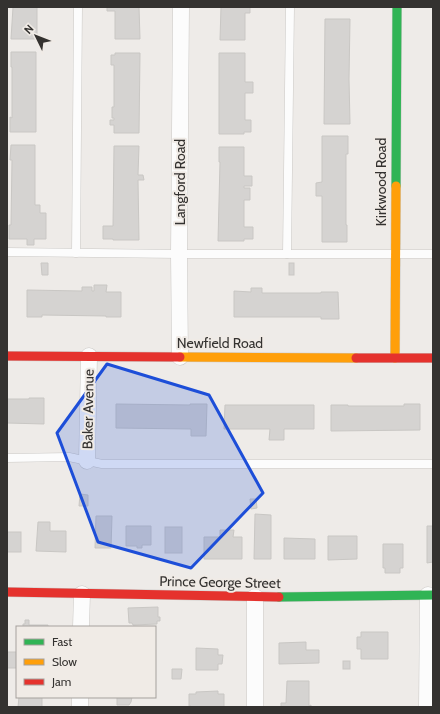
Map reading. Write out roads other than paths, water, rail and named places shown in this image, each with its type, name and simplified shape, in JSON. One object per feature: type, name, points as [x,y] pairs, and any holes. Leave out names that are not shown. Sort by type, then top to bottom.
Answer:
[{"type":"street","name":"Langford Road","points":[[180,357],[179,254],[181,7]]},
{"type":"street","name":"Kirkwood Road","points":[[395,358],[396,7]]},
{"type":"street","name":"Newfield Road","points":[[7,356],[433,358]]},
{"type":"street","name":"Baker Avenue","points":[[87,461],[89,356]]},
{"type":"street","name":"Prince George Street","points":[[7,592],[255,597],[431,595]]},
{"type":"street","points":[[81,626],[82,594]]},
{"type":"street","points":[[427,707],[431,595]]},
{"type":"street","points":[[255,597],[255,707]]},
{"type":"lane","points":[[76,253],[78,7]]},
{"type":"lane","points":[[287,254],[290,7]]},
{"type":"lane","points":[[7,252],[433,254]]},
{"type":"lane","points":[[7,458],[69,457],[110,464],[433,464]]}]
